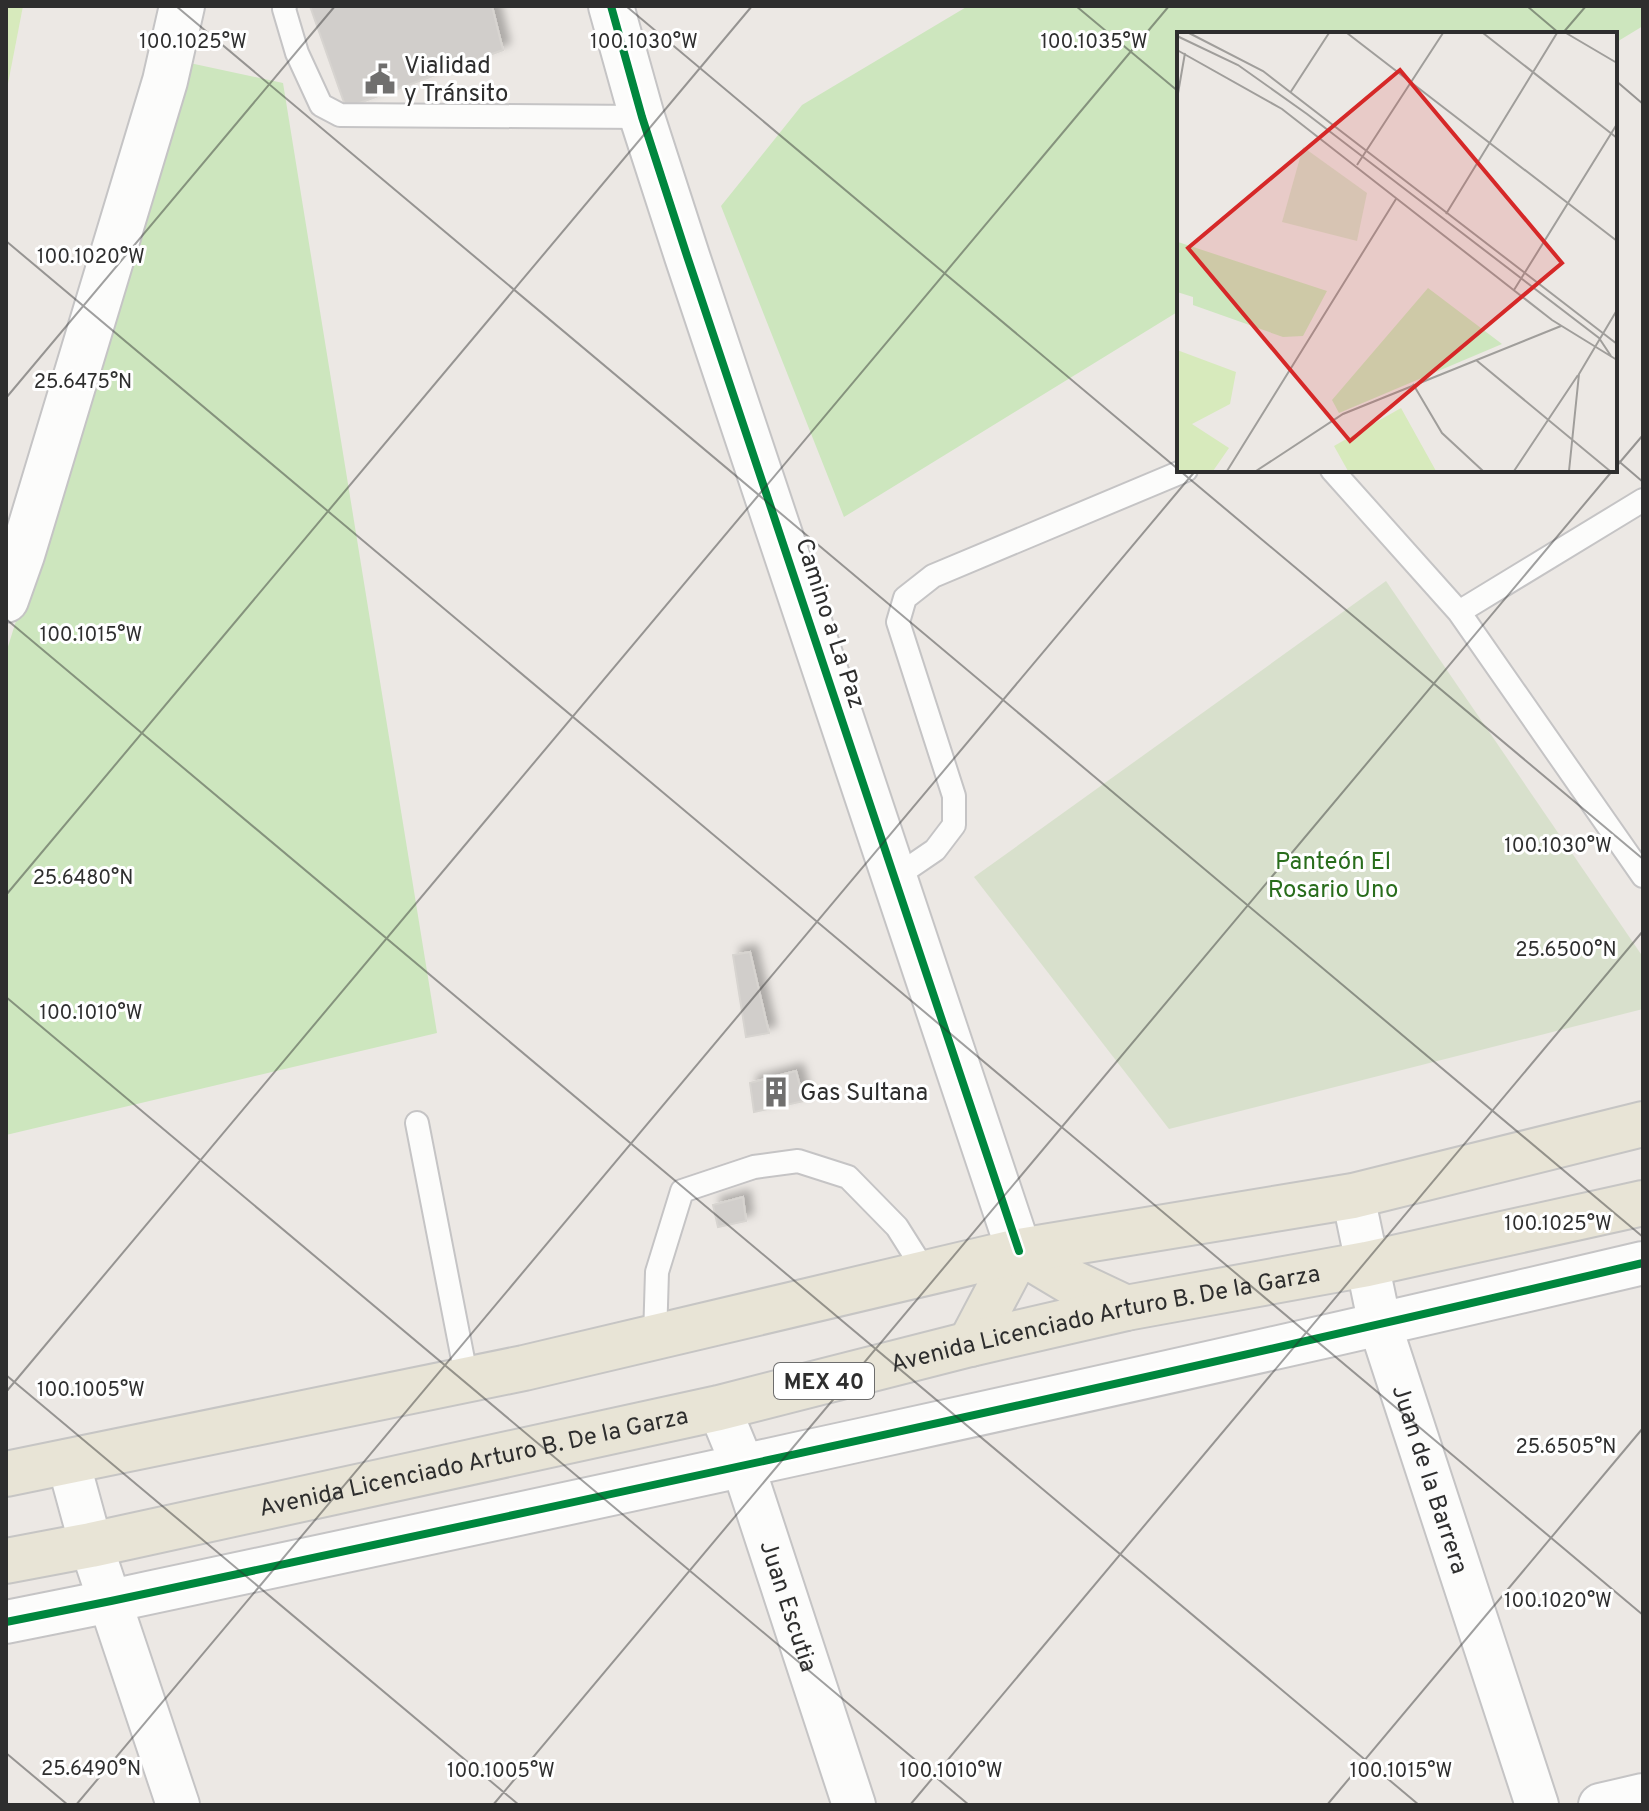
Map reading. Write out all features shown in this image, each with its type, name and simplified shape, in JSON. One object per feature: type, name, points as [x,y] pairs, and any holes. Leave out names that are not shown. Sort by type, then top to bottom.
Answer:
[{"type":"main road","points":[[6,1474],[467,1380],[1019,1251],[1353,1196],[1643,1124]]},
{"type":"main road","name":"Avenida Licenciado Arturo B. De la Garza","points":[[6,1561],[719,1408],[1126,1308],[1367,1264],[1643,1203]]},
{"type":"main road","points":[[1019,1251],[1069,1281],[1126,1308]]},
{"type":"main road","points":[[970,1344],[1019,1251]]},
{"type":"street","points":[[6,600],[14,553],[165,81],[182,6]]},
{"type":"street","name":"Camino a La Paz","points":[[611,6],[642,117],[1019,1251]]},
{"type":"street","name":"Juan de la Barrera","points":[[1353,1196],[1380,1325],[1537,1805]]},
{"type":"street","points":[[6,1622],[743,1466],[1380,1325],[1643,1263]]},
{"type":"street","name":"Juan Escutia","points":[[719,1408],[743,1466],[854,1805]]},
{"type":"street","points":[[68,1461],[91,1545],[178,1805]]},
{"type":"street","points":[[1600,1805],[1643,1795]]},
{"type":"lane","points":[[285,6],[297,53],[321,105],[340,115],[642,117]]},
{"type":"lane","points":[[894,878],[935,850],[954,825],[954,796],[898,622],[905,598],[933,576],[1181,472]]},
{"type":"lane","points":[[1334,472],[1459,612],[1643,876]]},
{"type":"lane","points":[[1459,612],[1643,500]]},
{"type":"lane","points":[[417,1123],[467,1380]]},
{"type":"lane","points":[[655,1338],[657,1272],[682,1191],[754,1167],[798,1161],[848,1177],[897,1227],[926,1273]]},
{"type":"green space","points":[[6,6],[23,6],[6,94]]},
{"type":"green space","points":[[968,6],[1643,6],[1643,26],[1617,42],[1617,32],[1177,32],[1177,312],[844,517],[721,206],[802,105]]},
{"type":"green space","points":[[185,62],[283,83],[437,1033],[6,1135],[6,653]]},
{"type":"green space","name":"Panteón El Rosario Uno","points":[[1386,581],[1643,957],[1643,1009],[1169,1129],[974,877]]},
{"type":"building","name":"Vialidad y Tránsito","points":[[310,6],[492,6],[503,50],[346,108]]},
{"type":"building","points":[[750,952],[769,1033],[746,1037],[733,955]]},
{"type":"building","name":"Gas Sultana","points":[[796,1071],[804,1101],[754,1112],[750,1083]]},
{"type":"building","points":[[743,1197],[746,1221],[718,1227],[713,1205]]},
{"type":"cycle path","points":[[611,6],[642,117],[687,256],[1019,1251]]},
{"type":"cycle path","points":[[6,1622],[878,1436],[1643,1263]]},
{"type":"place","name":"Vialidad y Tránsito","points":[[380,79]]},
{"type":"place","name":"Gas Sultana","points":[[776,1092]]}]
